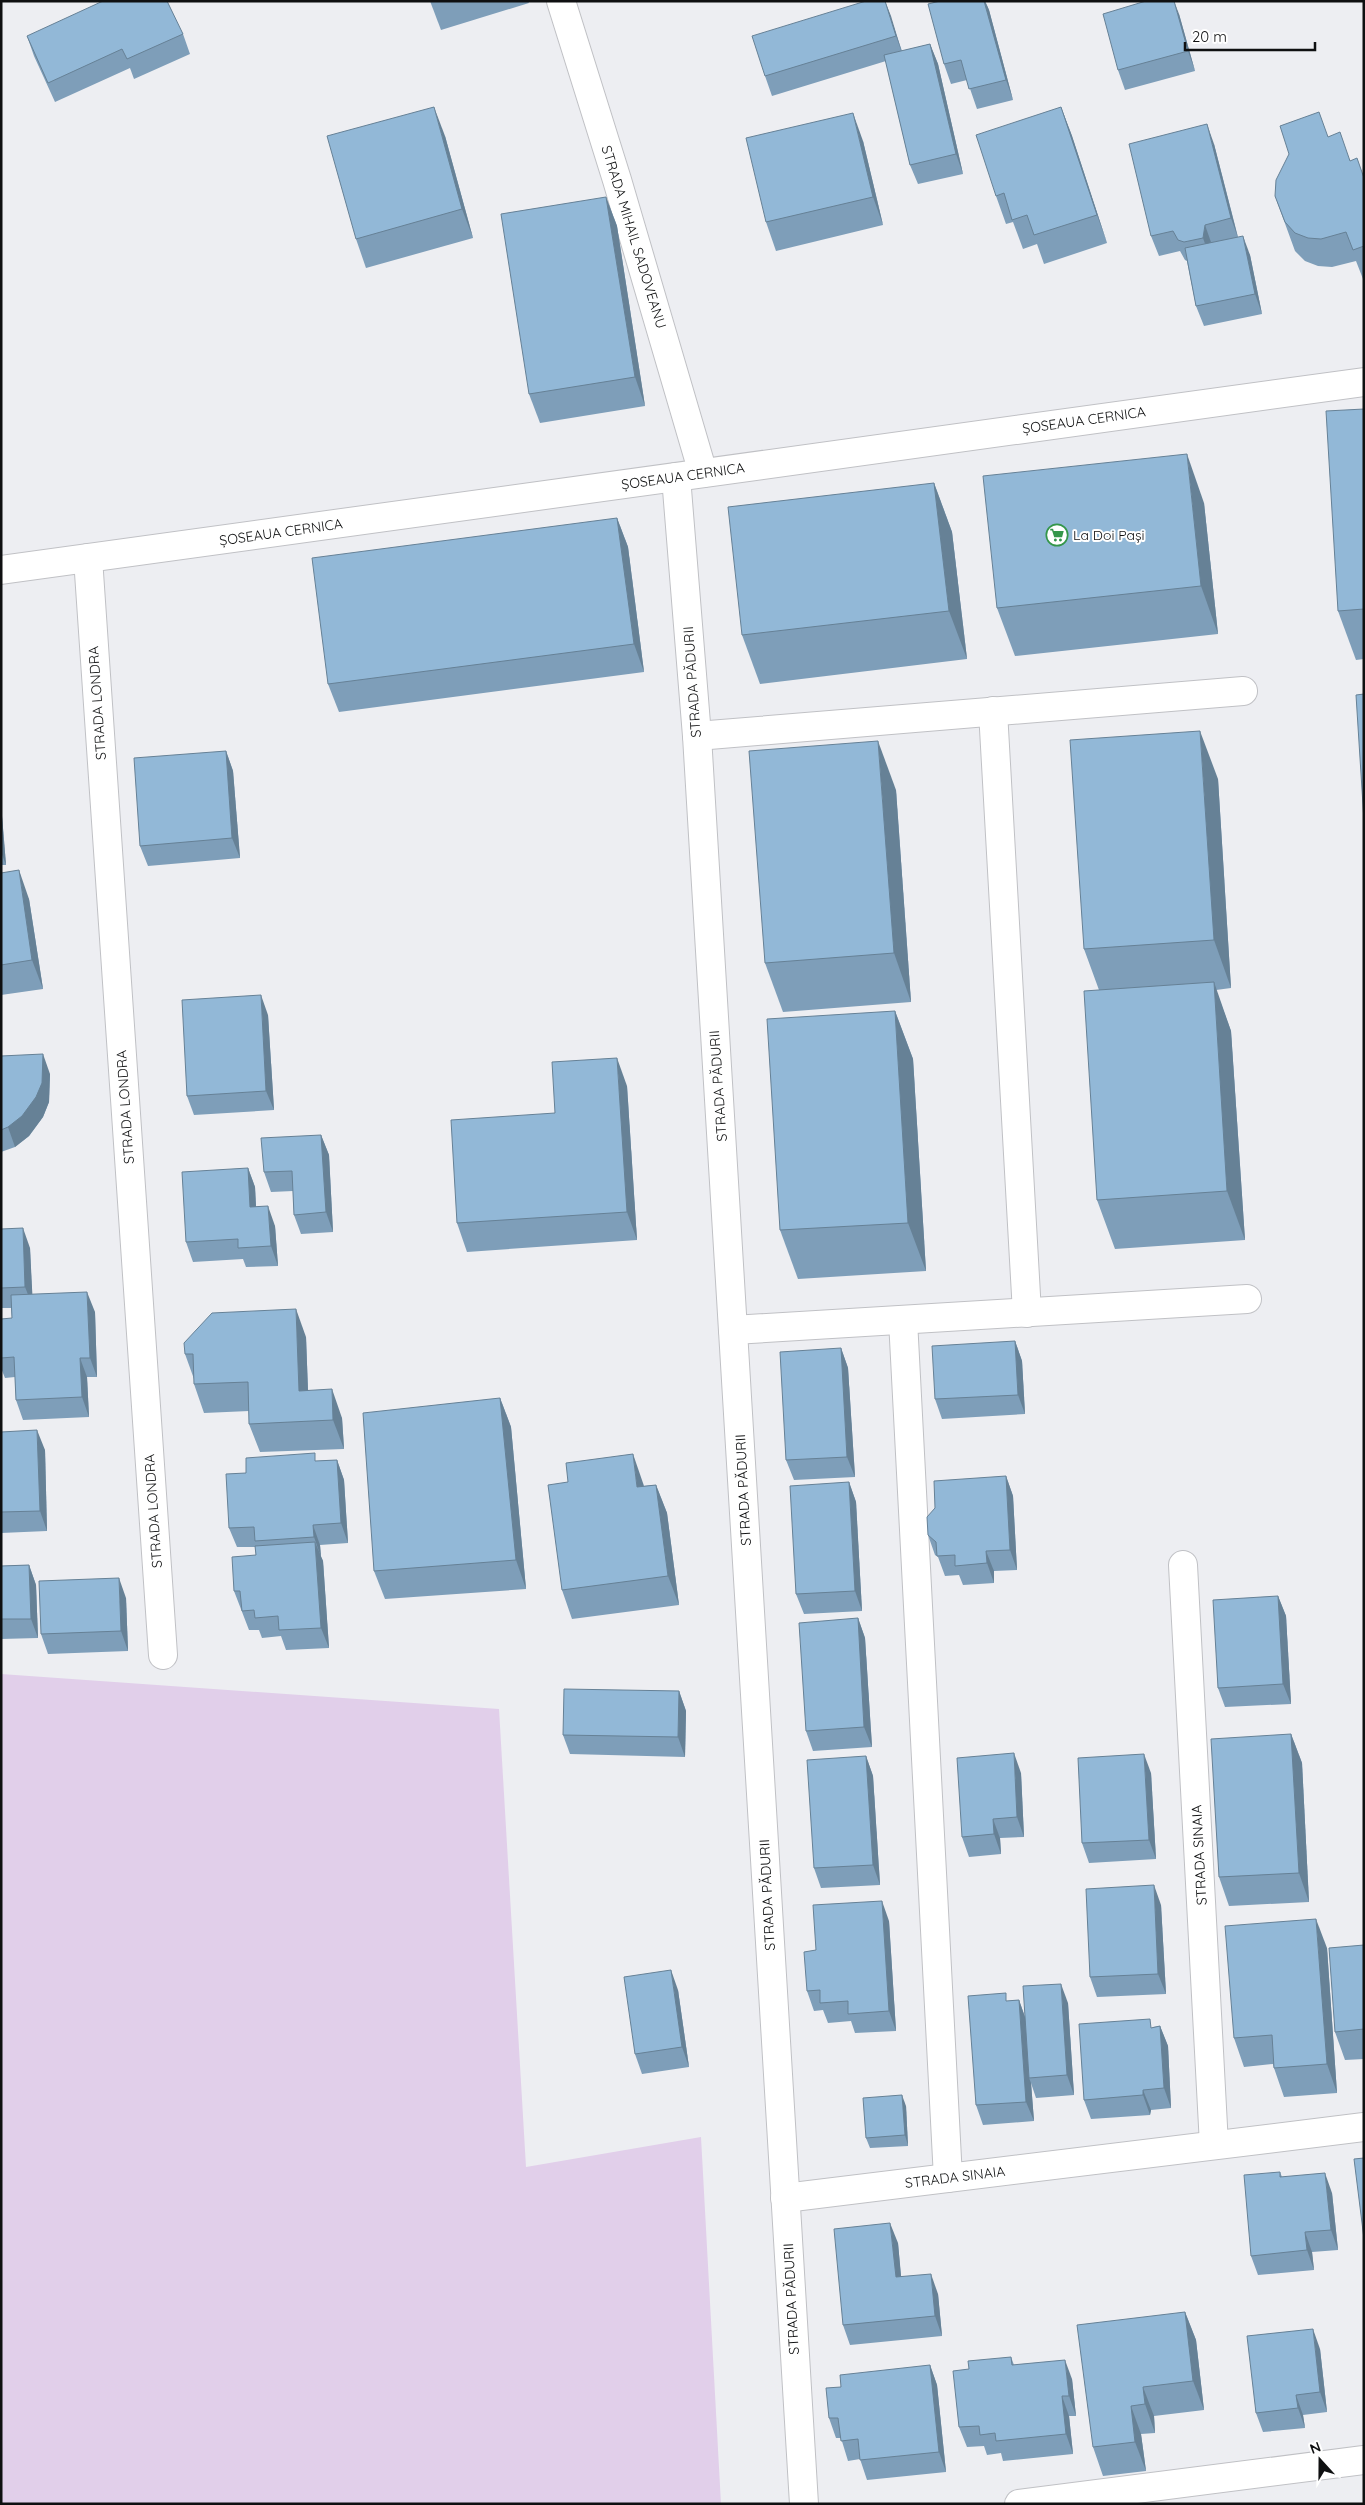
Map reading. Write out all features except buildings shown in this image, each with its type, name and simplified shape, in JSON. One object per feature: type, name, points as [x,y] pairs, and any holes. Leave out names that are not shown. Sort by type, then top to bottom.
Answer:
[{"type":"street","name":"STRADA MIHAIL SADOVEANU","points":[[561,1],[620,190],[703,473]]},
{"type":"street","name":"ȘOSEAUA CERNICA","points":[[1,570],[1364,382]]},
{"type":"street","name":"STRADA PĂDURII","points":[[676,477],[697,736],[804,2504]]},
{"type":"street","name":"STRADA LONDRA","points":[[88,558],[163,1655]]},
{"type":"street","points":[[697,736],[1243,690]]},
{"type":"street","points":[[993,711],[1027,1313]]},
{"type":"street","points":[[733,1330],[1247,1299]]},
{"type":"street","points":[[903,1320],[948,2178]]},
{"type":"street","name":"STRADA SINAIA","points":[[1183,1565],[1214,2145]]},
{"type":"street","name":"STRADA SINAIA","points":[[786,2198],[1364,2127]]},
{"type":"street","points":[[1019,2504],[1364,2460]]},
{"type":"shaded area","points":[[1,1674],[499,1709],[526,2167],[701,2137],[721,2504],[1,2504]]},
{"type":"place","name":"La Doi Pași","points":[[1057,535]]}]
